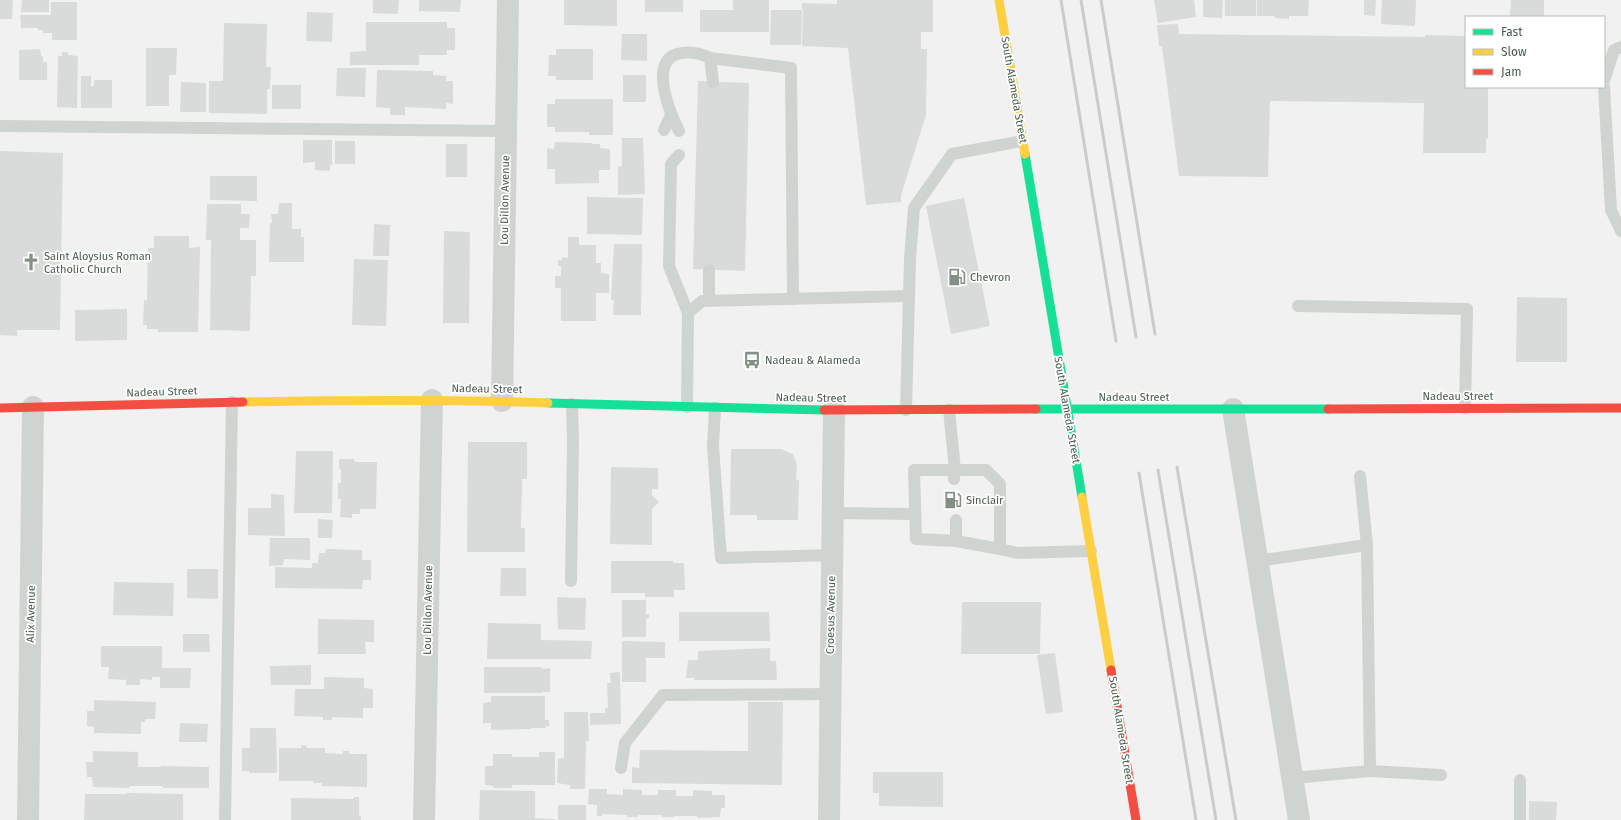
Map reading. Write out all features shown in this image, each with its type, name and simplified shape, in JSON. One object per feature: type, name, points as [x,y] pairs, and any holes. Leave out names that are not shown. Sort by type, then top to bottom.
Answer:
[{"type":"main road","name":"South Alameda Street","points":[[998,0],[1136,820]]},
{"type":"main road","name":"Nadeau Street","points":[[0,408],[232,402],[432,400],[834,410],[1621,408]]},
{"type":"street","name":"Lou Dillon Avenue","points":[[502,401],[508,0]]},
{"type":"street","name":"Lou Dillon Avenue","points":[[424,820],[432,400]]},
{"type":"street","name":"Alix Avenue","points":[[28,820],[33,407]]},
{"type":"street","points":[[1233,408],[1300,820]]},
{"type":"street","name":"Croesus Avenue","points":[[829,820],[834,410]]},
{"type":"lane","points":[[1605,78],[1614,50],[1621,47]]},
{"type":"lane","points":[[679,131],[671,115],[662,78],[664,64],[671,56],[681,53],[699,53],[710,58],[791,68],[793,299]]},
{"type":"lane","points":[[710,58],[713,82]]},
{"type":"lane","points":[[1604,88],[1611,210],[1621,231]]},
{"type":"lane","points":[[664,130],[671,115]]},
{"type":"lane","points":[[0,126],[506,131]]},
{"type":"lane","points":[[906,410],[909,296],[914,208],[952,154],[1022,141]]},
{"type":"lane","points":[[671,158],[668,266],[688,313],[687,407]]},
{"type":"lane","points":[[709,270],[709,301]]},
{"type":"lane","points":[[688,313],[702,301],[909,296]]},
{"type":"lane","points":[[1298,306],[1466,309],[1465,408]]},
{"type":"lane","points":[[225,820],[232,402]]},
{"type":"lane","points":[[571,581],[572,404]]},
{"type":"lane","points":[[715,408],[713,446],[721,558],[832,555]]},
{"type":"lane","points":[[949,410],[954,475]]},
{"type":"lane","points":[[1000,550],[1000,484],[986,470],[954,475],[914,470],[916,539],[956,541],[1000,550],[1017,552],[1091,551]]},
{"type":"lane","points":[[1360,476],[1367,545],[1370,771]]},
{"type":"lane","points":[[832,513],[915,514]]},
{"type":"lane","points":[[956,520],[956,541]]},
{"type":"lane","points":[[1257,561],[1367,545]]},
{"type":"lane","points":[[621,768],[625,743],[663,695],[830,694]]},
{"type":"lane","points":[[1293,778],[1370,771],[1441,775]]},
{"type":"lane","points":[[1520,780],[1520,820]]},
{"type":"building","points":[[0,0],[13,0],[12,19],[0,19]]},
{"type":"building","points":[[22,0],[49,0],[49,12],[21,12]]},
{"type":"building","points":[[373,0],[399,0],[398,14],[373,13]]},
{"type":"building","points":[[419,0],[461,0],[460,12],[419,11]]},
{"type":"building","points":[[564,0],[617,0],[617,26],[564,25]]},
{"type":"building","points":[[645,0],[683,0],[683,12],[645,12]]},
{"type":"building","points":[[733,0],[769,0],[769,32],[700,32],[700,10],[733,10]]},
{"type":"building","points":[[837,0],[933,0],[933,32],[921,32],[921,49],[927,49],[926,115],[901,195],[901,202],[866,205],[848,48],[802,46],[802,3],[837,4]]},
{"type":"building","points":[[1154,0],[1194,0],[1196,17],[1158,23]]},
{"type":"building","points":[[1203,0],[1223,0],[1222,18],[1203,17]]},
{"type":"building","points":[[1225,0],[1256,0],[1256,16],[1225,16]]},
{"type":"building","points":[[1257,0],[1309,0],[1308,16],[1289,16],[1289,19],[1275,18],[1275,16],[1257,16]]},
{"type":"building","points":[[1364,0],[1376,0],[1375,16],[1364,15]]},
{"type":"building","points":[[1382,0],[1416,0],[1415,26],[1381,24]]},
{"type":"building","points":[[1511,0],[1544,0],[1544,16],[1510,16]]},
{"type":"building","points":[[51,2],[77,2],[77,40],[52,40],[52,33],[43,33],[43,30],[38,30],[38,28],[21,28],[20,15],[51,15]]},
{"type":"building","points":[[771,10],[802,10],[801,45],[770,45]]},
{"type":"building","points":[[307,12],[333,13],[332,42],[306,41]]},
{"type":"building","points":[[366,22],[447,22],[447,28],[455,28],[455,50],[447,50],[447,55],[419,55],[419,65],[350,65],[350,52],[366,51]]},
{"type":"building","points":[[224,23],[267,24],[266,67],[271,67],[270,89],[267,89],[267,114],[209,113],[209,81],[223,81]]},
{"type":"building","points":[[1178,24],[1179,34],[1425,37],[1425,35],[1465,36],[1465,88],[1488,88],[1488,139],[1486,139],[1486,153],[1423,153],[1424,103],[1270,101],[1268,177],[1179,176],[1162,46],[1159,46],[1157,25]]},
{"type":"building","points":[[622,34],[647,34],[647,61],[621,60]]},
{"type":"building","points":[[146,48],[177,48],[176,75],[169,75],[169,106],[146,106]]},
{"type":"building","points":[[40,49],[41,56],[43,56],[43,62],[47,62],[47,80],[19,80],[19,50]]},
{"type":"building","points":[[556,49],[593,49],[593,80],[556,80],[556,76],[548,76],[549,55],[556,55]]},
{"type":"building","points":[[62,52],[68,52],[68,55],[78,56],[77,108],[57,107],[58,56],[62,56]]},
{"type":"building","points":[[337,68],[366,68],[365,97],[336,96]]},
{"type":"building","points":[[377,70],[433,71],[433,75],[446,76],[446,81],[453,81],[453,104],[446,103],[446,109],[405,107],[405,115],[390,115],[390,108],[376,107]]},
{"type":"building","points":[[623,75],[646,75],[646,102],[623,102]]},
{"type":"building","points":[[81,76],[91,76],[91,86],[94,86],[94,80],[112,80],[112,108],[81,108]]},
{"type":"building","points":[[698,81],[749,83],[745,271],[693,269]]},
{"type":"building","points":[[181,82],[206,83],[206,112],[180,112]]},
{"type":"building","points":[[272,85],[301,85],[301,109],[272,109]]},
{"type":"building","points":[[555,99],[613,99],[613,135],[589,135],[589,132],[555,132],[555,127],[547,127],[547,104],[555,104]]},
{"type":"building","points":[[622,138],[643,138],[645,194],[618,195],[618,167],[622,166]]},
{"type":"building","points":[[303,140],[332,140],[332,165],[330,165],[330,171],[315,170],[315,162],[303,163]]},
{"type":"building","points":[[335,141],[355,141],[355,164],[335,164]]},
{"type":"building","points":[[555,142],[600,144],[600,148],[610,149],[610,170],[599,170],[599,183],[555,184],[555,169],[547,169],[547,148],[554,149]]},
{"type":"building","points":[[446,144],[467,144],[467,177],[446,177]]},
{"type":"building","name":"Saint Aloysius Roman Catholic Church","points":[[0,151],[63,153],[60,330],[17,330],[17,336],[0,335]]},
{"type":"building","points":[[210,176],[257,176],[257,201],[210,200]]},
{"type":"building","points":[[587,197],[643,198],[642,235],[587,234]]},
{"type":"building","points":[[964,198],[990,326],[951,334],[926,206]]},
{"type":"building","points":[[279,203],[292,203],[292,229],[301,229],[301,237],[304,237],[304,262],[269,262],[270,223],[272,223],[271,214],[278,214]]},
{"type":"building","points":[[207,204],[241,204],[241,214],[250,214],[249,228],[240,228],[240,240],[256,240],[256,276],[251,276],[250,331],[210,330],[211,240],[206,240]]},
{"type":"building","points":[[374,224],[390,225],[389,256],[373,256]]},
{"type":"building","points":[[444,231],[470,232],[469,323],[443,323]]},
{"type":"building","points":[[154,236],[189,236],[189,248],[200,247],[198,332],[158,332],[158,329],[147,329],[147,325],[143,325],[144,300],[147,300],[148,248],[154,248]]},
{"type":"building","points":[[568,237],[579,237],[579,245],[596,245],[596,263],[601,263],[601,273],[609,274],[609,293],[596,293],[596,321],[561,321],[561,288],[555,288],[555,276],[561,276],[561,266],[558,266],[558,260],[562,260],[562,257],[568,258]]},
{"type":"building","points":[[614,244],[642,244],[641,315],[613,315],[614,300],[611,300]]},
{"type":"building","points":[[354,259],[388,260],[386,326],[352,325]]},
{"type":"building","points":[[1517,297],[1567,298],[1567,362],[1516,362]]},
{"type":"building","points":[[127,309],[127,340],[75,341],[75,310]]},
{"type":"building","points":[[468,442],[527,442],[527,479],[522,479],[521,528],[525,528],[525,552],[467,552]]},
{"type":"building","points":[[731,449],[781,449],[793,454],[797,464],[796,480],[799,480],[798,520],[757,520],[757,515],[730,515]]},
{"type":"building","points":[[296,451],[333,451],[332,513],[294,513]]},
{"type":"building","points":[[339,459],[354,459],[354,462],[377,462],[376,509],[360,509],[360,514],[352,514],[352,518],[340,517],[341,499],[338,499],[338,483],[341,483],[341,469],[339,469]]},
{"type":"building","points":[[611,467],[658,468],[658,489],[652,489],[652,495],[659,502],[652,509],[652,545],[610,544]]},
{"type":"building","points":[[271,494],[284,495],[285,536],[248,535],[248,508],[271,508]]},
{"type":"building","points":[[318,519],[333,520],[332,538],[318,538]]},
{"type":"building","points":[[270,538],[310,538],[310,560],[284,559],[283,565],[269,566]]},
{"type":"building","points":[[326,549],[362,550],[362,560],[371,560],[371,580],[363,580],[362,589],[275,588],[275,567],[312,568],[312,563],[318,563],[319,553],[325,553]]},
{"type":"building","points":[[611,561],[673,561],[673,563],[684,563],[685,590],[674,590],[674,597],[645,597],[645,593],[611,593]]},
{"type":"building","points":[[501,568],[526,568],[526,596],[500,596]]},
{"type":"building","points":[[187,569],[218,569],[218,599],[187,598]]},
{"type":"building","points":[[114,582],[174,583],[173,616],[113,615]]},
{"type":"building","points":[[557,597],[586,598],[585,630],[558,629]]},
{"type":"building","points":[[622,600],[646,600],[646,614],[649,614],[649,618],[646,619],[646,637],[622,637]]},
{"type":"building","points":[[962,602],[1041,602],[1040,654],[961,654]]},
{"type":"building","points":[[679,612],[769,612],[770,641],[679,641]]},
{"type":"building","points":[[318,619],[374,620],[374,642],[365,642],[366,654],[318,654]]},
{"type":"building","points":[[488,623],[541,624],[541,640],[592,641],[591,659],[487,659]]},
{"type":"building","points":[[183,634],[209,634],[210,652],[183,652]]},
{"type":"building","points":[[622,641],[665,642],[665,658],[646,658],[646,682],[622,682]]},
{"type":"building","points":[[101,646],[162,646],[162,668],[191,668],[190,688],[160,688],[160,677],[152,677],[152,680],[140,679],[140,685],[126,685],[126,680],[108,679],[109,667],[101,667]]},
{"type":"building","points":[[770,648],[770,661],[776,661],[777,680],[694,680],[694,678],[686,678],[688,660],[698,660],[698,651]]},
{"type":"building","points":[[1055,653],[1063,712],[1046,714],[1037,655]]},
{"type":"building","points":[[311,665],[311,685],[271,685],[270,666]]},
{"type":"building","points":[[484,667],[550,668],[550,692],[484,693]]},
{"type":"building","points":[[620,672],[621,724],[590,725],[590,713],[605,713],[605,708],[608,708],[607,683],[611,683],[610,673]]},
{"type":"building","points":[[324,677],[364,678],[364,688],[373,689],[373,708],[363,708],[363,718],[332,717],[332,720],[323,720],[323,717],[294,716],[295,689],[324,689]]},
{"type":"building","points":[[491,696],[545,696],[545,720],[549,720],[549,726],[546,726],[546,728],[491,730],[491,723],[483,723],[483,703],[491,702]]},
{"type":"building","points":[[94,700],[156,702],[155,719],[145,719],[145,722],[141,722],[141,734],[94,733],[94,727],[87,726],[87,711],[94,711]]},
{"type":"building","points":[[748,702],[783,702],[782,785],[632,783],[632,767],[639,768],[640,750],[748,751]]},
{"type":"building","points":[[564,712],[588,712],[589,741],[586,741],[585,789],[570,789],[570,785],[557,783],[558,759],[564,758]]},
{"type":"building","points":[[180,723],[208,724],[207,742],[179,742]]},
{"type":"building","points":[[250,728],[276,728],[277,773],[249,773],[249,771],[242,771],[242,748],[250,748]]},
{"type":"building","points":[[301,745],[307,746],[307,748],[325,748],[325,753],[343,754],[343,751],[349,751],[349,754],[367,754],[367,787],[322,786],[322,783],[313,783],[313,781],[279,781],[279,748],[301,748]]},
{"type":"building","points":[[93,751],[138,752],[138,767],[209,767],[209,788],[163,788],[163,786],[129,786],[129,788],[93,787],[92,777],[87,777],[86,762],[93,762]]},
{"type":"building","points":[[539,752],[555,752],[555,785],[512,785],[512,788],[494,788],[493,786],[485,785],[485,766],[493,766],[493,754],[512,754],[512,757],[539,757]]},
{"type":"building","points":[[873,772],[943,772],[943,807],[879,806],[879,793],[873,793]]},
{"type":"building","points":[[589,789],[607,789],[607,794],[623,795],[623,789],[642,790],[642,795],[658,795],[658,790],[676,790],[676,796],[693,796],[693,790],[712,791],[712,795],[725,795],[725,808],[721,808],[720,817],[697,818],[697,816],[662,817],[662,815],[638,815],[638,817],[627,817],[627,815],[602,814],[602,816],[597,816],[597,805],[588,804]]},
{"type":"building","points":[[480,790],[535,791],[535,818],[555,820],[479,820]]},
{"type":"building","points":[[85,794],[183,794],[183,820],[84,820]]},
{"type":"building","points":[[354,797],[359,797],[359,816],[361,816],[361,820],[291,820],[291,798],[354,799]]},
{"type":"building","points":[[1529,801],[1557,802],[1556,820],[1529,820]]},
{"type":"building","points":[[558,805],[586,805],[586,820],[558,820]]},
{"type":"railway","points":[[1061,0],[1116,341]]},
{"type":"railway","points":[[1081,0],[1136,337]]},
{"type":"railway","points":[[1101,0],[1155,334]]},
{"type":"railway","points":[[1177,467],[1236,820]]},
{"type":"railway","points":[[1158,470],[1216,820]]},
{"type":"railway","points":[[1139,473],[1196,820]]},
{"type":"traffic: fast","points":[[1025,154],[1082,497]]},
{"type":"traffic: fast","points":[[548,403],[824,410]]},
{"type":"traffic: fast","points":[[1036,409],[1328,409]]},
{"type":"traffic: slow","points":[[999,0],[1025,154]]},
{"type":"traffic: slow","points":[[243,402],[396,400],[548,403]]},
{"type":"traffic: slow","points":[[1082,497],[1111,670]]},
{"type":"traffic: jam","points":[[0,408],[243,402]]},
{"type":"traffic: jam","points":[[1328,409],[1621,408]]},
{"type":"traffic: jam","points":[[824,410],[1036,409]]},
{"type":"traffic: jam","points":[[1111,670],[1136,820]]},
{"type":"place","name":"Saint Aloysius Roman Catholic Church","points":[[31,262]]},
{"type":"place","name":"Chevron","points":[[957,277]]},
{"type":"place","name":"Nadeau & Alameda","points":[[752,360]]},
{"type":"place","name":"Sinclair","points":[[953,500]]}]
